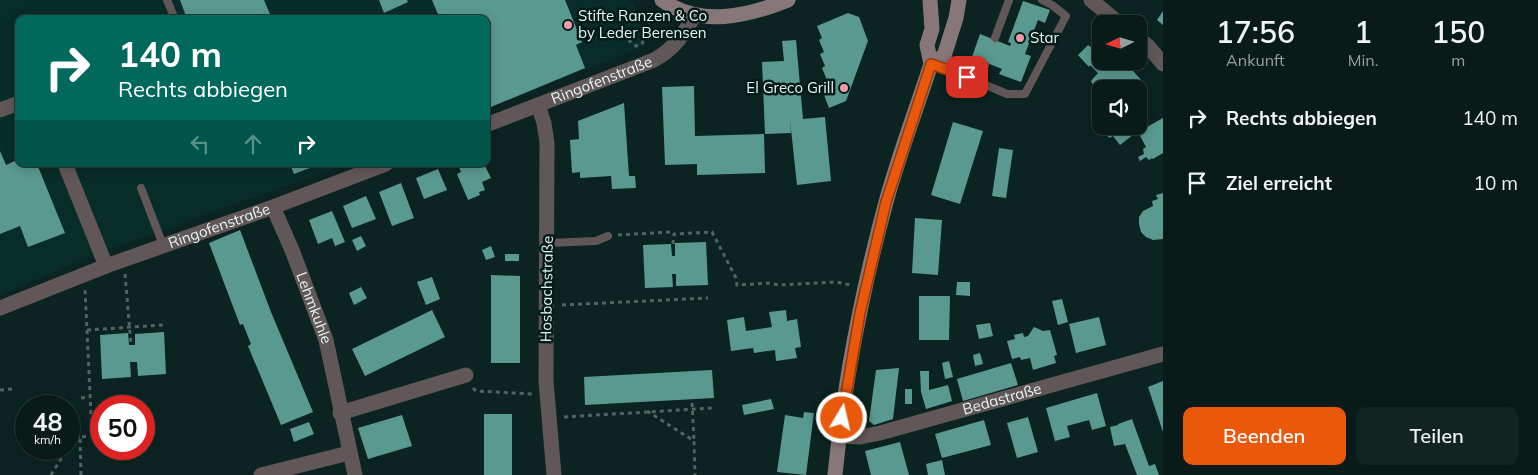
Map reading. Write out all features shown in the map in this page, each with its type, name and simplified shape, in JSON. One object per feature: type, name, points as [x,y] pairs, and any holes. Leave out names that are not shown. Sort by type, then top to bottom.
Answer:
[{"type":"main road","points":[[662,0],[683,12],[720,18],[741,16],[788,0]]},
{"type":"main road","points":[[835,475],[839,436],[865,288],[890,191],[931,64],[928,45],[932,29],[930,0]]},
{"type":"main road","points":[[931,64],[944,56],[956,18],[959,0]]},
{"type":"street","points":[[1091,0],[1109,15]]},
{"type":"street","name":"Ringofenstraße","points":[[490,123],[654,60],[674,46],[695,15]]},
{"type":"street","points":[[1148,46],[1163,64]]},
{"type":"street","points":[[0,110],[15,104]]},
{"type":"street","name":"Hosbachstraße","points":[[538,105],[544,123],[547,143],[547,395],[554,475]]},
{"type":"street","points":[[66,167],[106,266]]},
{"type":"street","name":"Ringofenstraße","points":[[0,308],[124,259],[272,207],[378,167]]},
{"type":"street","name":"Lehmkuhle","points":[[272,207],[292,250],[326,340],[340,413],[355,475]]},
{"type":"street","name":"Bedastraße","points":[[839,436],[860,436],[880,432],[1163,354]]},
{"type":"street","points":[[340,413],[466,375]]},
{"type":"street","points":[[261,475],[349,453]]},
{"type":"lane","points":[[168,0],[174,15]]},
{"type":"lane","points":[[995,38],[1009,0]]},
{"type":"lane","points":[[931,64],[1007,94],[1025,94],[1066,16],[1042,0]]},
{"type":"lane","points":[[979,82],[985,66]]},
{"type":"lane","points":[[141,188],[163,246]]},
{"type":"lane","points":[[548,243],[596,241],[608,236]]},
{"type":"path","points":[[622,35],[636,46],[642,44],[644,34],[651,29],[648,15]]},
{"type":"path","points":[[608,236],[671,232],[674,234],[712,232],[736,278],[737,285],[836,282],[865,288]]},
{"type":"path","points":[[673,244],[674,234]]},
{"type":"path","points":[[124,259],[132,345]]},
{"type":"path","points":[[81,398],[90,397],[84,274]]},
{"type":"path","points":[[546,306],[708,298]]},
{"type":"path","points":[[88,330],[163,325]]},
{"type":"path","points":[[466,375],[469,386],[476,391],[547,395]]},
{"type":"path","points":[[0,390],[12,389]]},
{"type":"path","points":[[692,404],[696,475]]},
{"type":"path","points":[[549,418],[713,408]]},
{"type":"path","points":[[647,411],[694,440]]},
{"type":"path","points":[[81,475],[80,437],[90,436]]},
{"type":"path","points":[[51,475],[60,460]]},
{"type":"shaded area","points":[[0,0],[630,0],[634,5],[646,37],[644,46],[490,107],[490,15],[15,15],[15,167],[338,167],[91,256],[0,295]]},
{"type":"building","points":[[180,0],[264,0],[270,15],[186,15]]},
{"type":"building","points":[[379,0],[407,0],[408,2],[384,13]]},
{"type":"building","points":[[432,0],[565,0],[582,42],[576,45],[585,68],[490,107],[490,15],[438,15]]},
{"type":"building","name":"Star","points":[[1023,1],[1050,10],[1045,23],[1038,20],[1025,54],[1031,56],[1021,82],[999,74],[1002,69],[972,57],[980,34],[1010,46],[1011,43],[1008,42]]},
{"type":"building","points":[[1163,11],[1163,25],[1157,20]]},
{"type":"building","points":[[848,13],[859,17],[868,41],[846,101],[829,108],[824,95],[828,94],[823,82],[827,80],[822,68],[825,66],[820,54],[824,52],[819,40],[822,38],[817,26]]},
{"type":"building","points":[[796,40],[803,119],[825,117],[831,181],[797,185],[790,120],[791,133],[765,134],[762,62],[784,61],[782,41]]},
{"type":"building","points":[[1088,45],[1092,48],[1092,67],[1090,65],[1089,67],[1078,55]]},
{"type":"building","points":[[1095,70],[1132,70],[1141,80],[1092,80],[1092,83],[1091,81],[1098,73]]},
{"type":"building","points":[[694,86],[695,136],[764,134],[765,173],[697,175],[697,164],[665,165],[662,87]]},
{"type":"building","points":[[624,103],[629,176],[635,176],[636,188],[612,189],[611,176],[580,178],[580,172],[572,173],[570,140],[579,139],[578,121]]},
{"type":"building","points":[[1163,118],[1163,153],[1153,159],[1149,160],[1146,157],[1140,161],[1138,157],[1144,154],[1143,149],[1146,147],[1140,135],[1147,135],[1147,127]]},
{"type":"building","points":[[953,122],[983,131],[960,204],[931,195]]},
{"type":"building","points":[[1107,135],[1133,135],[1120,145],[1113,136],[1109,138]]},
{"type":"building","points":[[999,148],[1013,150],[1006,198],[992,196]]},
{"type":"building","points":[[0,151],[6,165],[15,161],[15,167],[38,167],[65,233],[28,247],[20,226],[0,234]]},
{"type":"building","points":[[291,167],[312,167],[294,174]]},
{"type":"building","points":[[459,167],[486,167],[491,178],[482,182],[485,190],[479,192],[480,195],[468,200],[457,174],[461,172]]},
{"type":"building","points":[[438,169],[447,190],[424,199],[416,178]]},
{"type":"building","points":[[401,183],[414,218],[392,226],[379,192]]},
{"type":"building","points":[[1163,193],[1163,239],[1153,240],[1141,232],[1139,217],[1143,211],[1153,206],[1152,201],[1158,199],[1156,195]]},
{"type":"building","points":[[366,196],[376,219],[352,228],[343,206]]},
{"type":"building","points":[[332,211],[345,242],[335,246],[332,238],[318,244],[309,220]]},
{"type":"building","points":[[915,218],[942,220],[938,275],[912,273]]},
{"type":"building","points":[[240,230],[271,312],[313,412],[281,425],[248,346],[251,344],[243,324],[240,325],[209,243]]},
{"type":"building","points":[[361,236],[366,246],[357,251],[352,240]]},
{"type":"building","points":[[706,242],[708,285],[676,286],[676,274],[672,274],[673,287],[645,288],[643,245],[671,244],[672,256],[675,256],[675,243]]},
{"type":"building","points":[[491,246],[495,257],[486,260],[482,250]]},
{"type":"building","points":[[505,254],[519,254],[519,261],[505,261]]},
{"type":"building","points":[[491,275],[520,276],[520,363],[491,363]]},
{"type":"building","points":[[432,277],[440,299],[426,305],[417,282]]},
{"type":"building","points":[[957,282],[970,282],[970,296],[956,295]]},
{"type":"building","points":[[361,287],[367,298],[354,305],[349,293]]},
{"type":"building","points":[[919,296],[950,296],[949,340],[919,340]]},
{"type":"building","points":[[1062,299],[1068,322],[1058,325],[1052,301]]},
{"type":"building","points":[[432,310],[445,337],[365,376],[352,349]]},
{"type":"building","points":[[786,310],[787,321],[797,319],[801,347],[795,348],[797,358],[776,361],[775,350],[754,353],[753,348],[731,351],[727,320],[744,317],[746,331],[772,327],[769,312]]},
{"type":"building","points":[[1099,317],[1106,345],[1076,353],[1069,324]]},
{"type":"building","points":[[990,323],[993,336],[979,339],[976,325]]},
{"type":"building","points":[[1034,327],[1043,331],[1050,330],[1057,355],[1054,356],[1056,363],[1033,370],[1030,358],[1021,360],[1020,357],[1012,359],[1007,341],[1015,339],[1014,335],[1023,333],[1024,337],[1028,336]]},
{"type":"building","points":[[164,332],[166,374],[138,376],[137,362],[130,362],[131,377],[102,379],[100,335],[128,333],[129,345],[135,345],[135,334]]},
{"type":"building","points":[[980,353],[983,364],[975,366],[973,355]]},
{"type":"building","points":[[949,361],[953,377],[945,379],[942,363]]},
{"type":"building","points":[[1011,363],[1018,385],[963,401],[957,379]]},
{"type":"building","points":[[899,368],[893,419],[874,425],[869,421],[876,370]]},
{"type":"building","points":[[712,370],[714,398],[585,405],[584,377]]},
{"type":"building","points":[[920,371],[929,371],[929,390],[948,385],[952,401],[926,409],[921,392]]},
{"type":"building","points":[[1163,381],[1163,432],[1148,387]]},
{"type":"building","points":[[905,389],[912,389],[912,404],[905,404]]},
{"type":"building","points":[[1097,393],[1106,426],[1092,430],[1089,420],[1067,426],[1070,437],[1055,441],[1046,408]]},
{"type":"building","points":[[771,399],[774,409],[744,415],[742,405]]},
{"type":"building","points":[[804,412],[814,413],[806,475],[777,472],[785,415],[803,418]]},
{"type":"building","points":[[484,414],[512,414],[512,475],[484,475]]},
{"type":"building","points":[[402,415],[412,446],[368,459],[358,428]]},
{"type":"building","points":[[1028,417],[1038,452],[1017,458],[1007,423]]},
{"type":"building","points":[[1132,419],[1149,466],[1155,464],[1159,475],[1137,475],[1125,444],[1114,446],[1110,427]]},
{"type":"building","points":[[984,420],[991,445],[942,458],[935,434]]},
{"type":"building","points":[[309,422],[314,434],[294,442],[290,429]]},
{"type":"building","points":[[900,442],[909,475],[871,475],[865,451]]},
{"type":"building","points":[[942,460],[945,475],[928,475],[926,464]]},
{"type":"place","name":"Stifte Ranzen & Co by Leder Berensen","points":[[568,25]]},
{"type":"place","name":"Star","points":[[1020,38]]},
{"type":"place","name":"El Greco Grill","points":[[844,88]]},
{"type":"route","points":[[842,418],[865,288],[886,202],[931,64],[967,77]]}]
